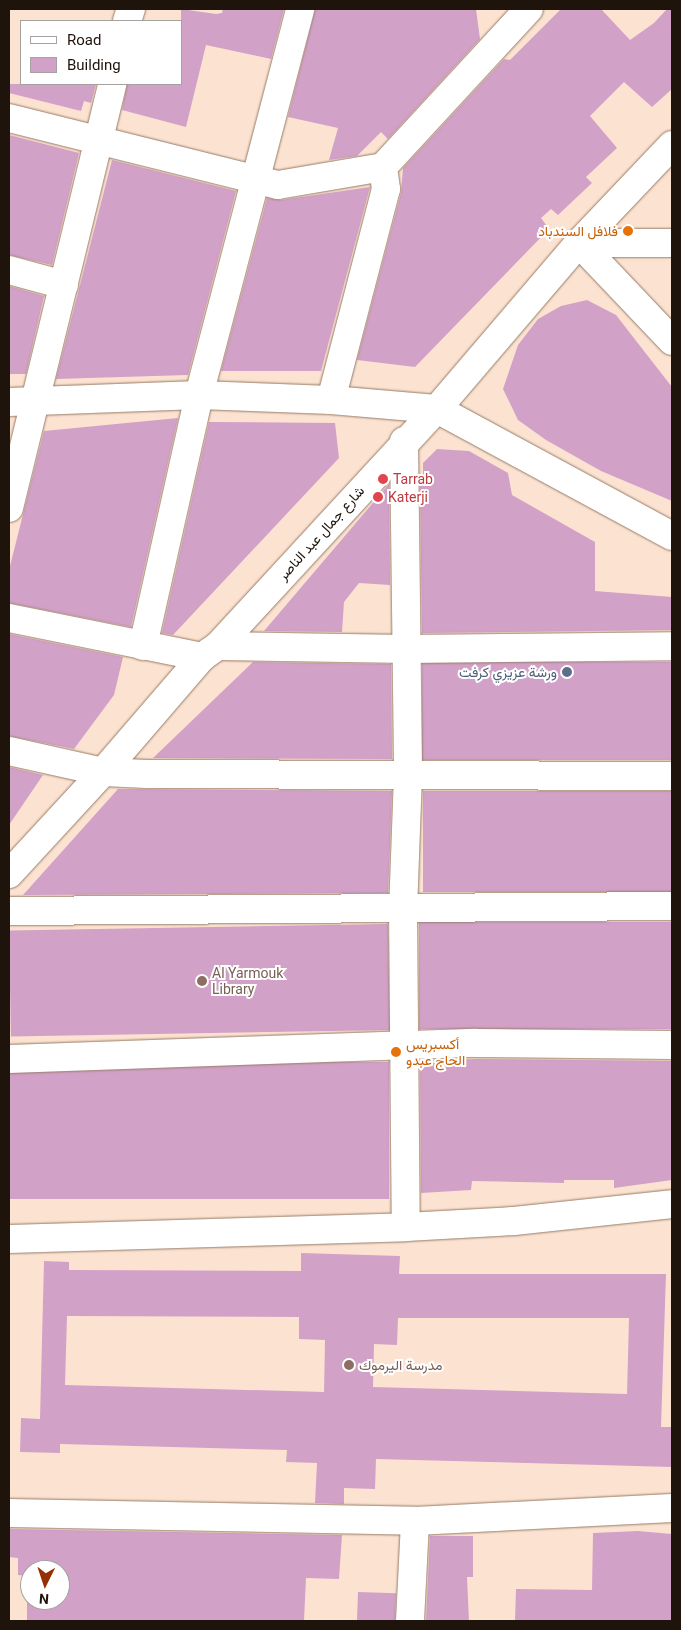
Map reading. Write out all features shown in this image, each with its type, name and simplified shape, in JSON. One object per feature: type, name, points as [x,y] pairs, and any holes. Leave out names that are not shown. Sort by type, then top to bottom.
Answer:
[{"type":"street","points":[[143,646],[199,395],[300,9]]},
{"type":"street","points":[[9,118],[256,182],[278,185],[383,167],[526,9]]},
{"type":"street","points":[[9,508],[21,402],[64,285],[112,85]]},
{"type":"street","name":"شارع جمال عبد الناصر","points":[[9,874],[103,772],[210,651],[404,441],[437,409],[579,243],[672,146]]},
{"type":"street","points":[[332,400],[386,189],[383,167]]},
{"type":"street","points":[[579,243],[672,242]]},
{"type":"street","points":[[579,243],[672,340]]},
{"type":"street","points":[[9,270],[64,285]]},
{"type":"street","points":[[21,402],[199,395],[332,400],[437,409],[672,536]]},
{"type":"street","points":[[404,441],[408,649],[408,775],[403,909],[406,1227]]},
{"type":"street","points":[[9,618],[143,646],[210,651],[672,646]]},
{"type":"street","points":[[9,751],[103,772],[672,776]]},
{"type":"street","points":[[9,911],[672,906]]},
{"type":"street","points":[[9,1060],[405,1046],[672,1045]]},
{"type":"street","points":[[9,1239],[406,1227],[514,1221],[672,1204]]},
{"type":"street","points":[[9,1513],[415,1521],[672,1508]]},
{"type":"street","points":[[410,1621],[415,1521]]},
{"type":"building","points":[[181,9],[216,14],[222,13],[223,9],[284,9],[271,59],[206,45],[186,127],[122,110],[127,85],[182,85]]},
{"type":"building","points":[[315,9],[476,9],[480,39],[388,139],[381,132],[357,156],[329,160],[338,128],[288,117]]},
{"type":"building","points":[[561,9],[601,9],[630,40],[654,23],[667,9],[672,9],[672,89],[652,107],[624,82],[590,116],[617,148],[586,177],[592,183],[558,215],[551,209],[541,218],[549,229],[415,367],[357,360],[401,193],[403,168],[504,59],[510,60]]},
{"type":"building","points":[[9,84],[96,85],[91,103],[84,101],[81,111],[9,93]]},
{"type":"building","points":[[9,135],[79,153],[52,265],[9,255]]},
{"type":"building","points":[[112,160],[236,191],[188,375],[56,379]]},
{"type":"building","points":[[370,187],[321,371],[221,371],[267,198],[281,200]]},
{"type":"building","points":[[9,286],[44,296],[26,374],[9,374]]},
{"type":"building","points":[[587,300],[616,315],[672,387],[672,501],[601,471],[546,440],[518,420],[503,389],[518,345],[538,319],[561,306]]},
{"type":"building","points":[[178,418],[131,627],[9,603],[9,570],[44,431]]},
{"type":"building","points":[[209,422],[335,423],[339,458],[173,635],[162,633]]},
{"type":"building","points":[[437,449],[469,451],[508,473],[512,495],[595,542],[595,591],[672,597],[672,630],[422,633],[420,484],[423,484],[423,463]]},
{"type":"building","points":[[389,484],[390,585],[359,583],[344,602],[342,632],[264,631]]},
{"type":"building","points":[[9,634],[123,657],[114,695],[74,749],[9,736]]},
{"type":"building","points":[[253,662],[391,664],[392,759],[153,758]]},
{"type":"building","points":[[422,662],[672,662],[672,760],[422,760]]},
{"type":"building","points":[[9,767],[43,775],[9,825]]},
{"type":"building","points":[[118,789],[392,791],[388,893],[23,895]]},
{"type":"building","points":[[423,791],[672,791],[672,892],[423,892]]},
{"type":"building","points":[[419,922],[672,922],[672,1029],[419,1029]]},
{"type":"building","name":"Al Yarmouk Library","points":[[388,924],[390,1030],[11,1037],[9,931]]},
{"type":"building","points":[[476,1059],[672,1061],[672,1180],[614,1188],[614,1180],[564,1180],[564,1183],[472,1181],[471,1190],[421,1193],[420,1061]]},
{"type":"building","points":[[9,1062],[389,1062],[389,1199],[9,1199]]},
{"type":"building","name":"مدرسة اليرموك","points":[[301,1253],[400,1256],[399,1274],[666,1274],[661,1427],[672,1427],[672,1467],[376,1459],[375,1489],[344,1488],[344,1504],[315,1503],[317,1463],[286,1462],[287,1450],[60,1444],[60,1453],[20,1452],[21,1418],[40,1419],[44,1261],[69,1262],[69,1270],[301,1271]],"holes":[[[67,1316],[299,1317],[299,1339],[325,1340],[324,1392],[65,1385]],[[398,1318],[629,1318],[627,1394],[373,1387],[374,1344],[397,1345]]]},
{"type":"building","points":[[9,1529],[342,1535],[339,1579],[306,1578],[304,1621],[27,1621],[27,1610],[70,1610],[70,1560],[20,1560],[20,1575],[18,1575],[18,1558],[9,1557]]},
{"type":"building","points":[[638,1531],[672,1534],[672,1621],[515,1621],[516,1589],[592,1590],[593,1533]]},
{"type":"building","points":[[430,1536],[473,1536],[473,1577],[467,1577],[469,1621],[426,1621]]},
{"type":"building","points":[[358,1592],[396,1593],[395,1621],[357,1621]]},
{"type":"place","name":"فلافل السندباد","points":[[628,231]]},
{"type":"place","name":"Tarrab","points":[[383,479]]},
{"type":"place","name":"Katerji","points":[[378,497]]},
{"type":"place","name":"ورشة عزيزي كرفت","points":[[567,672]]},
{"type":"place","name":"Al Yarmouk Library","points":[[202,981]]},
{"type":"place","name":"أكسبريس الحاج عبدو","points":[[396,1052]]},
{"type":"place","name":"مدرسة اليرموك","points":[[349,1365]]}]
